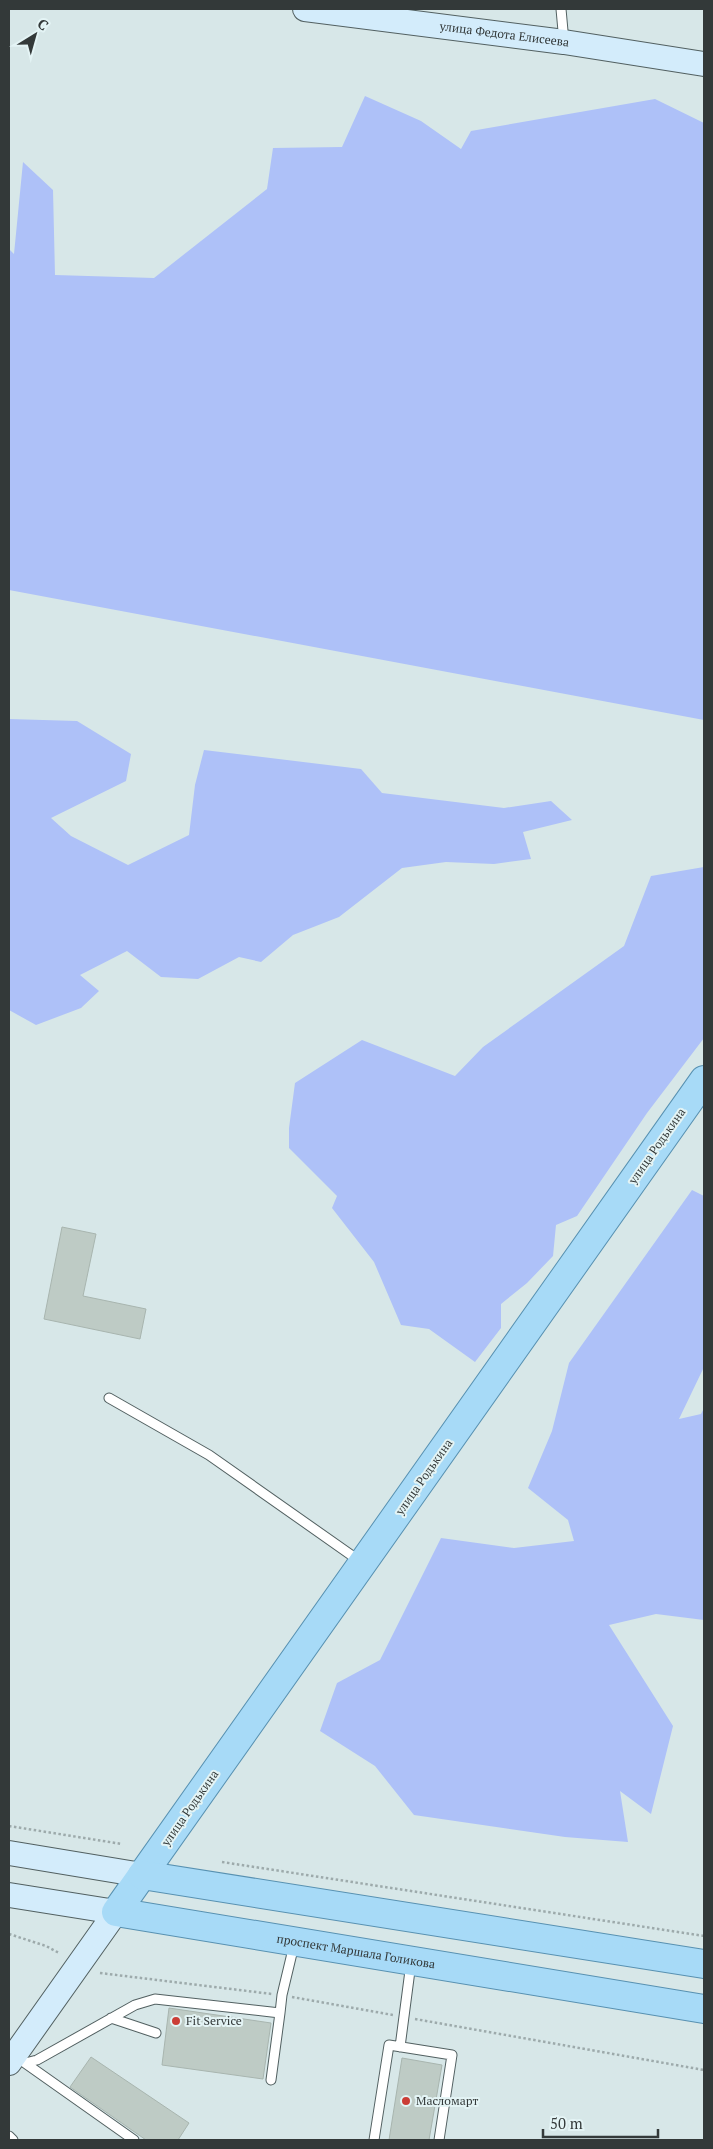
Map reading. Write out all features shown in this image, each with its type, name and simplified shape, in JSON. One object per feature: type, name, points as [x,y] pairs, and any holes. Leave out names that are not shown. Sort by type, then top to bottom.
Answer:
[{"type":"main road","name":"улица Федота Елисеева","points":[[305,9],[564,42],[704,64]]},
{"type":"main road","name":"улица Родькина","points":[[116,1912],[704,1080]]},
{"type":"main road","points":[[9,1853],[704,1964]]},
{"type":"main road","name":"проспект Маршала Голикова","points":[[9,1896],[116,1912],[704,2010]]},
{"type":"main road","points":[[16,2060],[116,1912]]},
{"type":"lane","points":[[561,9],[564,42]]},
{"type":"lane","points":[[109,1398],[209,1455],[363,1563]]},
{"type":"lane","points":[[271,2080],[282,1995],[294,1942]]},
{"type":"lane","points":[[400,2047],[412,1962]]},
{"type":"lane","points":[[16,2060],[37,2060],[111,2018],[154,1998],[280,2014]]},
{"type":"lane","points":[[111,2018],[156,2032]]},
{"type":"lane","points":[[374,2140],[389,2045],[452,2055],[439,2140]]},
{"type":"lane","points":[[16,2060],[134,2140]]},
{"type":"lane","points":[[9,2136],[13,2140]]},
{"type":"path","points":[[9,1826],[122,1844]]},
{"type":"path","points":[[222,1862],[704,1936]]},
{"type":"path","points":[[9,1934],[59,1953]]},
{"type":"water","points":[[365,96],[421,121],[461,149],[471,131],[655,99],[704,123],[704,720],[9,590],[9,249],[14,254],[23,162],[53,190],[55,275],[154,278],[267,189],[273,148],[342,147]]},
{"type":"water","points":[[9,719],[77,721],[131,754],[126,781],[51,818],[71,836],[128,865],[189,835],[195,785],[204,750],[361,769],[382,793],[504,808],[551,801],[572,820],[523,832],[531,859],[494,864],[446,862],[402,868],[339,917],[293,935],[261,962],[239,957],[198,979],[161,977],[127,951],[80,975],[99,991],[81,1008],[36,1025],[9,1010]]},
{"type":"water","points":[[704,867],[704,1038],[647,1113],[577,1216],[556,1225],[553,1256],[527,1283],[501,1304],[501,1328],[475,1362],[429,1329],[401,1325],[374,1262],[332,1208],[337,1196],[289,1148],[289,1128],[295,1083],[362,1040],[455,1076],[483,1047],[624,946],[651,876]]},
{"type":"water","points":[[692,1190],[704,1196],[704,1367],[679,1419],[701,1414],[704,1408],[704,1620],[656,1614],[609,1625],[673,1726],[651,1814],[620,1791],[628,1842],[565,1837],[414,1815],[375,1766],[320,1731],[337,1683],[380,1660],[441,1538],[514,1548],[574,1541],[568,1520],[528,1488],[552,1431],[569,1363]]},
{"type":"building","points":[[62,1227],[96,1234],[83,1296],[146,1309],[140,1339],[44,1319]]},
{"type":"building","points":[[169,2008],[271,2023],[263,2079],[162,2065]]},
{"type":"building","points":[[91,2057],[189,2123],[178,2140],[146,2140],[70,2087]]},
{"type":"building","points":[[402,2058],[442,2065],[429,2140],[389,2140]]},
{"type":"place","name":"Fit Service","points":[[176,2021]]},
{"type":"place","name":"Масломарт","points":[[406,2101]]}]
